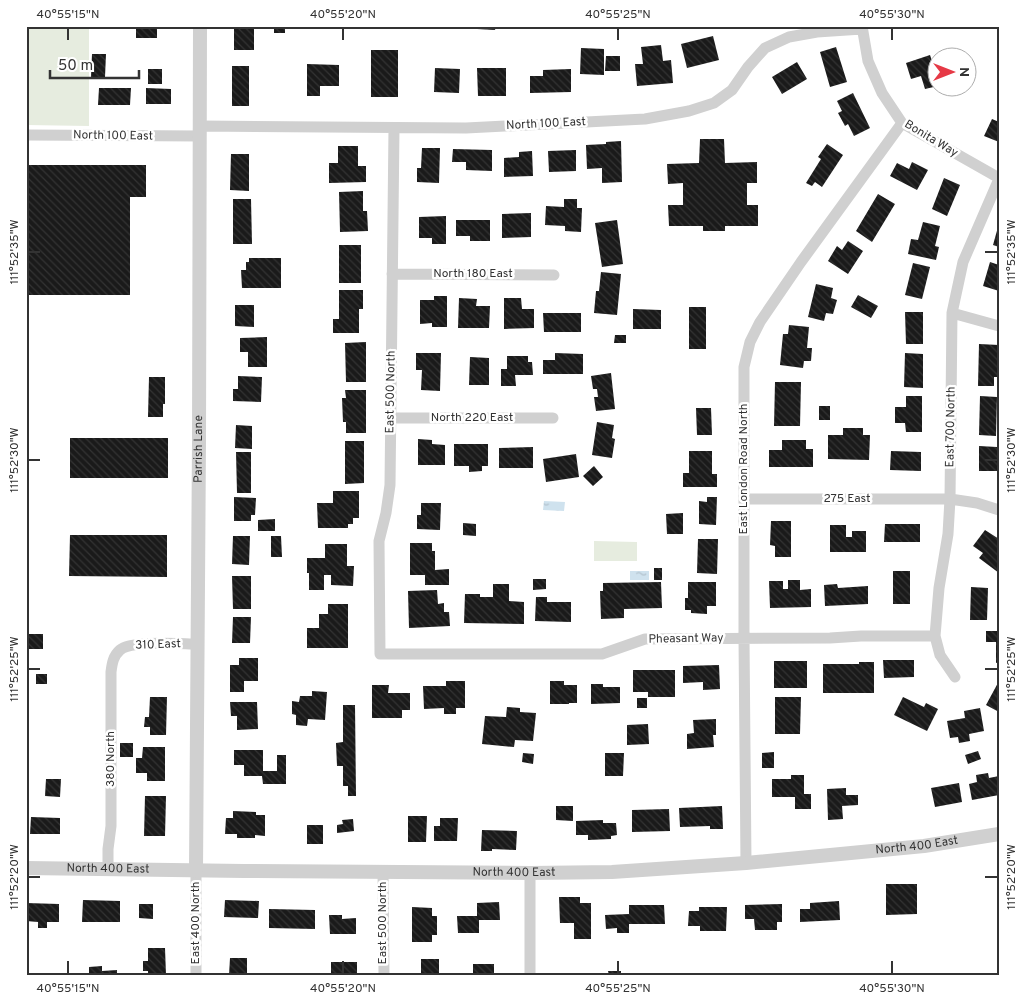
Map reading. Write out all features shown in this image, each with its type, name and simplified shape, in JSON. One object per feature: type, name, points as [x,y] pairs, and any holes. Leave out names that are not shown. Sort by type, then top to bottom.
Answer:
[{"type":"street","name":"Parrish Lane","points":[[196,870],[200,26]]},
{"type":"street","name":"North 100 East","points":[[26,135],[466,128],[645,119],[689,111],[714,103],[732,90],[748,67],[765,48],[788,37],[862,28]]},
{"type":"street","name":"Bonita Way","points":[[862,28],[868,61],[882,93],[902,123],[999,178]]},
{"type":"street","name":"East London Road North","points":[[746,863],[744,366],[750,342],[760,322],[902,123]]},
{"type":"street","name":"East 500 North","points":[[380,654],[379,541],[390,485],[394,128]]},
{"type":"street","name":"East 700 North","points":[[955,677],[940,655],[935,636],[939,588],[948,534],[950,499],[952,312],[964,262],[999,178]]},
{"type":"street","name":"North 180 East","points":[[392,274],[554,275]]},
{"type":"street","points":[[952,312],[999,326]]},
{"type":"street","name":"North 220 East","points":[[391,418],[554,418]]},
{"type":"street","name":"275 East","points":[[744,499],[950,499],[977,502],[999,510]]},
{"type":"street","name":"Pheasant Way","points":[[380,654],[602,654],[645,639],[935,636]]},
{"type":"street","name":"310 East","points":[[119,651],[128,646],[138,644],[198,644]]},
{"type":"street","name":"380 North","points":[[108,870],[111,826],[111,672],[113,661],[119,651]]},
{"type":"street","name":"North 400 East","points":[[26,868],[530,873],[612,872],[746,863],[924,846],[999,834]]},
{"type":"street","name":"East 400 North","points":[[196,870],[196,975]]},
{"type":"street","name":"East 500 North","points":[[383,871],[384,975]]},
{"type":"street","points":[[530,873],[530,975]]},
{"type":"shaded area","points":[[26,26],[89,26],[89,126],[26,125]]},
{"type":"shaded area","points":[[594,541],[637,542],[637,561],[594,561]]},
{"type":"water","points":[[544,501],[565,502],[564,511],[543,510]]},
{"type":"water","points":[[630,571],[649,571],[649,580],[630,580]]},
{"type":"building","points":[[136,26],[157,26],[157,38],[136,38]]},
{"type":"building","points":[[234,26],[254,27],[254,50],[234,50]]},
{"type":"building","points":[[274,26],[285,26],[285,33],[274,33]]},
{"type":"building","points":[[477,26],[496,26],[495,30],[477,29]]},
{"type":"building","points":[[713,36],[719,60],[687,68],[681,44]]},
{"type":"building","points":[[661,45],[663,61],[671,60],[673,83],[637,86],[635,64],[643,64],[641,47]]},
{"type":"building","points":[[836,47],[847,82],[830,87],[820,52]]},
{"type":"building","points":[[581,48],[604,49],[604,75],[580,74]]},
{"type":"building","points":[[371,50],[398,50],[398,97],[371,97]]},
{"type":"building","points":[[92,54],[106,54],[105,77],[91,77]]},
{"type":"building","points":[[606,56],[620,56],[620,71],[605,71]]},
{"type":"building","points":[[928,56],[928,88],[925,89],[921,76],[911,79],[906,63]]},
{"type":"building","points":[[797,62],[807,79],[782,94],[772,77]]},
{"type":"building","points":[[307,64],[339,65],[339,86],[320,86],[320,96],[307,96]]},
{"type":"building","points":[[232,66],[249,66],[249,106],[232,106]]},
{"type":"building","points":[[435,68],[460,69],[459,93],[434,92]]},
{"type":"building","points":[[477,68],[506,68],[506,96],[478,96]]},
{"type":"building","points":[[148,69],[162,69],[162,84],[148,84]]},
{"type":"building","points":[[571,69],[571,92],[530,93],[530,76],[543,76],[543,70]]},
{"type":"building","points":[[99,88],[131,88],[130,105],[98,105]]},
{"type":"building","points":[[146,88],[171,89],[171,104],[146,104]]},
{"type":"building","points":[[853,93],[870,128],[854,136],[848,124],[845,126],[838,113],[842,111],[837,101]]},
{"type":"building","points":[[992,119],[999,122],[999,142],[984,136]]},
{"type":"building","points":[[700,139],[724,139],[725,163],[757,162],[757,183],[747,183],[747,205],[758,205],[758,226],[725,226],[725,231],[703,231],[703,226],[669,226],[668,205],[683,205],[683,183],[668,184],[667,164],[699,163]]},
{"type":"building","points":[[621,141],[622,182],[602,183],[602,168],[587,169],[586,145]]},
{"type":"building","points":[[827,144],[843,155],[822,187],[815,182],[812,186],[806,183],[821,159],[818,157]]},
{"type":"building","points":[[338,146],[358,146],[358,166],[366,166],[366,182],[329,183],[329,163],[338,163]]},
{"type":"building","points":[[422,148],[440,148],[439,183],[417,182],[417,168],[421,168]]},
{"type":"building","points":[[453,149],[492,150],[492,171],[466,170],[466,162],[452,162]]},
{"type":"building","points":[[576,150],[576,171],[549,172],[548,151]]},
{"type":"building","points":[[532,151],[533,176],[504,177],[504,158],[519,157],[519,152]]},
{"type":"building","points":[[231,154],[249,154],[249,191],[230,190]]},
{"type":"building","points":[[912,162],[928,170],[917,190],[890,176],[897,163],[909,169]]},
{"type":"building","points":[[26,165],[146,165],[146,197],[130,197],[130,295],[26,295]]},
{"type":"building","points":[[944,178],[960,185],[947,216],[932,209]]},
{"type":"building","points":[[363,191],[363,211],[367,211],[368,231],[340,232],[339,192]]},
{"type":"building","points":[[878,194],[895,204],[872,242],[856,231]]},
{"type":"building","points":[[233,199],[251,199],[252,244],[233,244]]},
{"type":"building","points":[[564,199],[577,199],[577,208],[582,208],[581,232],[565,231],[565,226],[545,225],[546,206],[564,207]]},
{"type":"building","points":[[531,213],[531,237],[502,238],[502,214]]},
{"type":"building","points":[[446,216],[446,244],[432,244],[432,238],[419,238],[419,217]]},
{"type":"building","points":[[456,220],[490,220],[490,241],[470,241],[470,236],[456,236]]},
{"type":"building","points":[[617,220],[623,264],[602,267],[595,223]]},
{"type":"building","points":[[923,222],[940,226],[935,246],[939,247],[936,260],[908,254],[911,239],[918,240]]},
{"type":"building","points":[[999,227],[999,247],[993,245]]},
{"type":"building","points":[[848,241],[863,251],[848,274],[828,261],[837,246],[842,250]]},
{"type":"building","points":[[339,245],[361,245],[361,283],[339,283]]},
{"type":"building","points":[[249,258],[281,258],[281,288],[242,288],[241,270],[246,270],[246,262],[249,262]]},
{"type":"building","points":[[990,262],[999,265],[999,291],[983,286]]},
{"type":"building","points":[[913,263],[930,267],[922,299],[905,295]]},
{"type":"building","points":[[601,272],[621,274],[617,315],[594,313],[596,291],[599,291]]},
{"type":"building","points":[[816,284],[833,288],[831,298],[837,300],[833,314],[826,313],[824,321],[808,317]]},
{"type":"building","points":[[339,290],[363,290],[363,309],[359,309],[359,333],[333,333],[333,319],[339,319]]},
{"type":"building","points":[[858,295],[878,306],[871,318],[851,307]]},
{"type":"building","points":[[434,296],[447,296],[447,327],[432,327],[432,323],[420,324],[420,300],[434,300]]},
{"type":"building","points":[[459,298],[477,299],[476,306],[490,306],[489,328],[458,328]]},
{"type":"building","points":[[504,298],[521,298],[522,309],[534,309],[534,328],[504,329]]},
{"type":"building","points":[[235,305],[254,305],[254,327],[235,326]]},
{"type":"building","points":[[689,307],[706,307],[706,349],[689,349]]},
{"type":"building","points":[[633,309],[661,310],[661,329],[633,329]]},
{"type":"building","points":[[905,312],[923,312],[923,344],[906,344]]},
{"type":"building","points":[[543,313],[581,313],[581,332],[544,332]]},
{"type":"building","points":[[789,325],[809,327],[807,348],[812,348],[811,361],[804,361],[803,368],[780,365],[783,334],[788,334]]},
{"type":"building","points":[[615,335],[626,335],[626,343],[614,343]]},
{"type":"building","points":[[267,337],[267,367],[248,367],[248,352],[240,352],[240,338]]},
{"type":"building","points":[[366,342],[366,382],[346,382],[345,343]]},
{"type":"building","points":[[979,344],[999,345],[998,377],[994,377],[994,386],[978,386]]},
{"type":"building","points":[[416,353],[441,353],[440,391],[421,390],[422,370],[416,370]]},
{"type":"building","points":[[555,353],[583,354],[583,374],[543,374],[543,360],[555,360]]},
{"type":"building","points":[[905,353],[923,354],[923,388],[904,387]]},
{"type":"building","points":[[507,356],[528,356],[528,362],[532,362],[533,375],[515,375],[516,386],[501,386],[501,369],[507,369]]},
{"type":"building","points":[[470,357],[489,358],[489,385],[469,385]]},
{"type":"building","points":[[611,373],[615,409],[596,411],[594,397],[598,397],[597,389],[593,389],[591,376]]},
{"type":"building","points":[[238,376],[262,377],[261,402],[233,401],[233,389],[238,389]]},
{"type":"building","points":[[149,377],[165,377],[163,417],[148,417]]},
{"type":"building","points":[[775,382],[801,382],[800,426],[774,426]]},
{"type":"building","points":[[345,390],[366,390],[366,433],[346,433],[346,422],[343,422],[342,398],[346,398]]},
{"type":"building","points":[[906,396],[922,396],[922,432],[906,432],[905,423],[895,423],[895,407],[906,407]]},
{"type":"building","points":[[980,396],[997,397],[996,436],[979,435]]},
{"type":"building","points":[[819,406],[830,406],[830,420],[819,420]]},
{"type":"building","points":[[696,408],[711,408],[712,435],[697,435]]},
{"type":"building","points":[[597,422],[614,425],[612,438],[615,439],[612,458],[592,455]]},
{"type":"building","points":[[236,425],[252,426],[252,449],[235,448]]},
{"type":"building","points":[[843,428],[863,428],[863,435],[870,435],[869,460],[828,459],[828,435],[843,435]]},
{"type":"building","points":[[70,438],[168,438],[168,478],[70,478]]},
{"type":"building","points":[[418,439],[432,440],[432,444],[445,445],[445,465],[418,465]]},
{"type":"building","points":[[782,440],[806,440],[806,449],[813,449],[813,467],[769,467],[769,450],[782,450]]},
{"type":"building","points":[[345,441],[364,441],[364,483],[345,484]]},
{"type":"building","points":[[454,444],[488,444],[488,466],[482,466],[482,471],[469,472],[469,466],[454,466]]},
{"type":"building","points":[[979,446],[997,447],[997,471],[979,471]]},
{"type":"building","points":[[533,447],[533,468],[499,468],[499,448]]},
{"type":"building","points":[[689,451],[712,451],[712,474],[717,474],[717,487],[683,487],[683,473],[689,473]]},
{"type":"building","points":[[891,451],[921,452],[921,471],[890,470]]},
{"type":"building","points":[[236,452],[251,452],[251,493],[237,493]]},
{"type":"building","points":[[576,454],[579,477],[546,482],[543,459]]},
{"type":"building","points":[[594,466],[603,477],[593,486],[583,476]]},
{"type":"building","points":[[333,491],[359,491],[359,518],[353,518],[353,524],[348,524],[348,528],[318,528],[317,503],[333,503]]},
{"type":"building","points":[[234,497],[256,498],[255,515],[251,515],[251,521],[234,521]]},
{"type":"building","points":[[707,497],[717,497],[716,525],[699,524],[699,501],[707,502]]},
{"type":"building","points":[[421,503],[441,503],[440,530],[417,529],[417,515],[421,515]]},
{"type":"building","points":[[683,513],[683,534],[667,534],[666,514]]},
{"type":"building","points":[[275,519],[275,531],[258,531],[258,520]]},
{"type":"building","points":[[771,521],[791,521],[791,557],[775,557],[775,546],[770,545]]},
{"type":"building","points":[[463,523],[476,524],[476,536],[463,535]]},
{"type":"building","points":[[885,524],[920,524],[920,542],[884,542]]},
{"type":"building","points":[[830,525],[846,525],[846,537],[852,537],[852,531],[866,531],[866,552],[830,552]]},
{"type":"building","points":[[985,530],[999,539],[999,573],[979,558],[983,553],[973,546]]},
{"type":"building","points":[[70,535],[167,535],[167,577],[69,576]]},
{"type":"building","points":[[233,536],[250,536],[249,565],[232,564]]},
{"type":"building","points":[[271,536],[281,536],[282,557],[271,557]]},
{"type":"building","points":[[698,539],[718,539],[717,574],[697,573]]},
{"type":"building","points":[[410,543],[432,543],[432,551],[435,551],[435,570],[449,569],[449,585],[425,585],[425,575],[410,575]]},
{"type":"building","points":[[325,544],[347,544],[347,566],[354,566],[353,586],[331,585],[331,575],[324,575],[324,590],[309,590],[307,558],[325,558]]},
{"type":"building","points":[[654,568],[662,568],[662,580],[654,580]]},
{"type":"building","points":[[893,571],[910,571],[910,604],[893,604]]},
{"type":"building","points":[[232,576],[251,576],[251,609],[233,609]]},
{"type":"building","points":[[533,579],[546,579],[546,589],[533,590]]},
{"type":"building","points":[[788,580],[800,580],[800,590],[811,589],[811,607],[770,608],[769,581],[783,581],[783,589],[788,589]]},
{"type":"building","points":[[661,582],[662,608],[624,609],[624,618],[601,619],[600,591],[603,591],[603,583]]},
{"type":"building","points":[[688,582],[716,582],[716,606],[707,606],[707,614],[691,613],[691,610],[685,610],[685,598],[688,598]]},
{"type":"building","points":[[493,584],[509,584],[509,601],[524,602],[524,624],[464,623],[465,594],[480,594],[480,597],[493,597]]},
{"type":"building","points":[[837,584],[838,588],[868,586],[868,604],[825,606],[824,585]]},
{"type":"building","points":[[971,587],[988,588],[987,620],[970,620]]},
{"type":"building","points":[[437,590],[438,604],[444,603],[444,612],[449,612],[450,626],[409,628],[408,591]]},
{"type":"building","points":[[536,597],[547,597],[547,602],[571,602],[571,622],[535,621]]},
{"type":"building","points":[[328,604],[348,604],[348,648],[307,648],[307,628],[319,628],[319,614],[328,614]]},
{"type":"building","points":[[233,617],[251,617],[250,643],[232,643]]},
{"type":"building","points":[[986,631],[999,631],[999,662],[996,663],[996,642],[986,642]]},
{"type":"building","points":[[26,634],[43,634],[43,649],[26,649]]},
{"type":"building","points":[[239,658],[258,658],[258,681],[244,681],[244,692],[230,692],[230,665],[239,665]]},
{"type":"building","points":[[883,660],[914,660],[914,677],[884,678]]},
{"type":"building","points":[[774,661],[807,661],[807,688],[774,688]]},
{"type":"building","points":[[859,662],[874,662],[874,693],[823,693],[823,664],[859,664]]},
{"type":"building","points":[[719,665],[720,689],[703,690],[703,682],[683,683],[683,666]]},
{"type":"building","points":[[633,670],[675,670],[675,697],[648,697],[648,692],[633,692]]},
{"type":"building","points":[[36,674],[47,674],[47,684],[36,684]]},
{"type":"building","points":[[446,681],[465,681],[465,708],[456,708],[456,714],[444,714],[444,708],[424,709],[423,686],[446,686]]},
{"type":"building","points":[[550,681],[564,681],[564,685],[577,685],[577,703],[550,704]]},
{"type":"building","points":[[999,681],[999,712],[986,705]]},
{"type":"building","points":[[591,684],[603,684],[603,687],[620,687],[620,703],[591,704]]},
{"type":"building","points":[[372,685],[389,685],[388,693],[410,693],[410,710],[402,710],[402,718],[372,718]]},
{"type":"building","points":[[312,691],[327,692],[325,720],[308,719],[307,726],[296,725],[296,715],[292,714],[292,701],[299,702],[300,696],[312,696]]},
{"type":"building","points":[[150,697],[167,697],[166,735],[150,735],[150,727],[144,727],[145,717],[149,717]]},
{"type":"building","points":[[775,697],[801,697],[800,734],[775,734]]},
{"type":"building","points":[[903,697],[924,707],[926,703],[938,709],[927,731],[894,715]]},
{"type":"building","points":[[637,698],[647,698],[647,708],[637,708]]},
{"type":"building","points":[[230,702],[257,702],[258,729],[237,730],[237,716],[231,716]]},
{"type":"building","points":[[343,705],[355,705],[356,796],[348,796],[348,786],[343,786],[343,766],[337,766],[336,743],[343,742]]},
{"type":"building","points":[[507,707],[520,708],[520,712],[536,713],[533,741],[515,740],[514,747],[482,744],[485,716],[506,717]]},
{"type":"building","points":[[980,708],[984,731],[969,734],[970,741],[959,743],[958,737],[950,738],[947,721],[965,718],[964,711]]},
{"type":"building","points":[[716,719],[716,735],[713,735],[714,747],[687,749],[687,734],[694,733],[693,720]]},
{"type":"building","points":[[648,724],[649,744],[627,745],[627,725]]},
{"type":"building","points":[[120,743],[133,743],[133,757],[120,757]]},
{"type":"building","points":[[143,747],[165,747],[165,781],[147,781],[147,773],[136,773],[136,758],[142,758]]},
{"type":"building","points":[[234,750],[263,750],[263,771],[277,771],[277,755],[286,755],[286,784],[263,784],[262,776],[244,776],[244,765],[234,765]]},
{"type":"building","points":[[978,751],[981,759],[968,764],[965,755]]},
{"type":"building","points":[[774,752],[774,768],[762,768],[762,753]]},
{"type":"building","points":[[523,753],[534,754],[533,764],[522,762]]},
{"type":"building","points":[[605,753],[624,753],[623,776],[605,776]]},
{"type":"building","points":[[988,773],[989,778],[999,776],[999,795],[972,800],[969,784],[977,782],[976,775]]},
{"type":"building","points":[[791,775],[804,775],[804,794],[811,794],[811,809],[795,809],[795,797],[772,797],[772,779],[791,779]]},
{"type":"building","points":[[46,779],[61,779],[60,797],[45,796]]},
{"type":"building","points":[[959,783],[962,802],[935,807],[931,788]]},
{"type":"building","points":[[846,788],[846,795],[858,795],[858,805],[842,806],[843,819],[828,820],[827,789]]},
{"type":"building","points":[[145,796],[166,796],[165,836],[144,836]]},
{"type":"building","points":[[556,806],[573,806],[573,821],[556,820]]},
{"type":"building","points":[[722,806],[723,829],[710,829],[710,826],[680,827],[679,808]]},
{"type":"building","points":[[669,809],[670,831],[632,832],[632,810]]},
{"type":"building","points":[[233,811],[256,812],[256,815],[265,815],[265,836],[255,835],[255,838],[237,838],[237,834],[225,834],[226,818],[233,818]]},
{"type":"building","points":[[408,816],[427,816],[426,842],[408,842]]},
{"type":"building","points":[[31,817],[60,818],[60,834],[30,834]]},
{"type":"building","points":[[440,818],[458,818],[457,841],[434,841],[434,826],[440,826]]},
{"type":"building","points":[[353,819],[354,831],[337,833],[337,825],[343,824],[342,820]]},
{"type":"building","points":[[603,820],[603,823],[616,823],[617,835],[611,836],[611,839],[588,840],[588,835],[576,835],[576,821]]},
{"type":"building","points":[[307,825],[323,825],[323,844],[307,844]]},
{"type":"building","points":[[482,830],[517,831],[516,850],[492,849],[492,851],[481,851]]},
{"type":"building","points":[[886,884],[917,884],[917,914],[886,915]]},
{"type":"building","points":[[559,897],[580,897],[580,903],[591,903],[591,939],[574,939],[574,923],[560,923]]},
{"type":"building","points":[[83,900],[120,901],[120,922],[82,922]]},
{"type":"building","points":[[225,900],[259,901],[258,918],[224,917]]},
{"type":"building","points":[[839,901],[840,920],[800,922],[800,909],[810,909],[810,903]]},
{"type":"building","points":[[499,902],[500,920],[479,920],[479,933],[458,933],[457,916],[477,916],[477,903]]},
{"type":"building","points":[[26,903],[59,904],[59,922],[47,922],[47,928],[38,928],[38,922],[26,921]]},
{"type":"building","points":[[139,904],[153,904],[153,919],[139,918]]},
{"type":"building","points":[[782,904],[782,922],[777,922],[777,930],[755,930],[754,919],[745,919],[745,905]]},
{"type":"building","points":[[629,905],[664,905],[665,924],[629,924],[629,933],[617,933],[617,928],[606,929],[605,915],[629,914]]},
{"type":"building","points":[[412,907],[432,908],[432,916],[437,916],[437,935],[432,935],[432,942],[412,942]]},
{"type":"building","points":[[699,907],[727,907],[726,931],[700,931],[700,926],[688,926],[689,911],[699,911]]},
{"type":"building","points":[[269,909],[315,910],[315,929],[269,928]]},
{"type":"building","points":[[329,915],[342,915],[342,919],[356,918],[356,934],[330,934]]},
{"type":"building","points":[[148,948],[165,948],[166,975],[148,975],[148,971],[143,971],[143,961],[148,961]]},
{"type":"building","points":[[230,958],[247,958],[247,975],[229,975]]},
{"type":"building","points":[[421,959],[439,959],[439,975],[421,975]]},
{"type":"building","points":[[331,962],[357,962],[357,975],[331,975]]},
{"type":"building","points":[[473,964],[494,964],[494,975],[470,975],[470,973],[473,973]]},
{"type":"building","points":[[102,966],[102,971],[117,970],[117,975],[84,975],[84,973],[89,973],[89,967]]},
{"type":"building","points":[[608,971],[621,971],[621,975],[609,975]]}]
